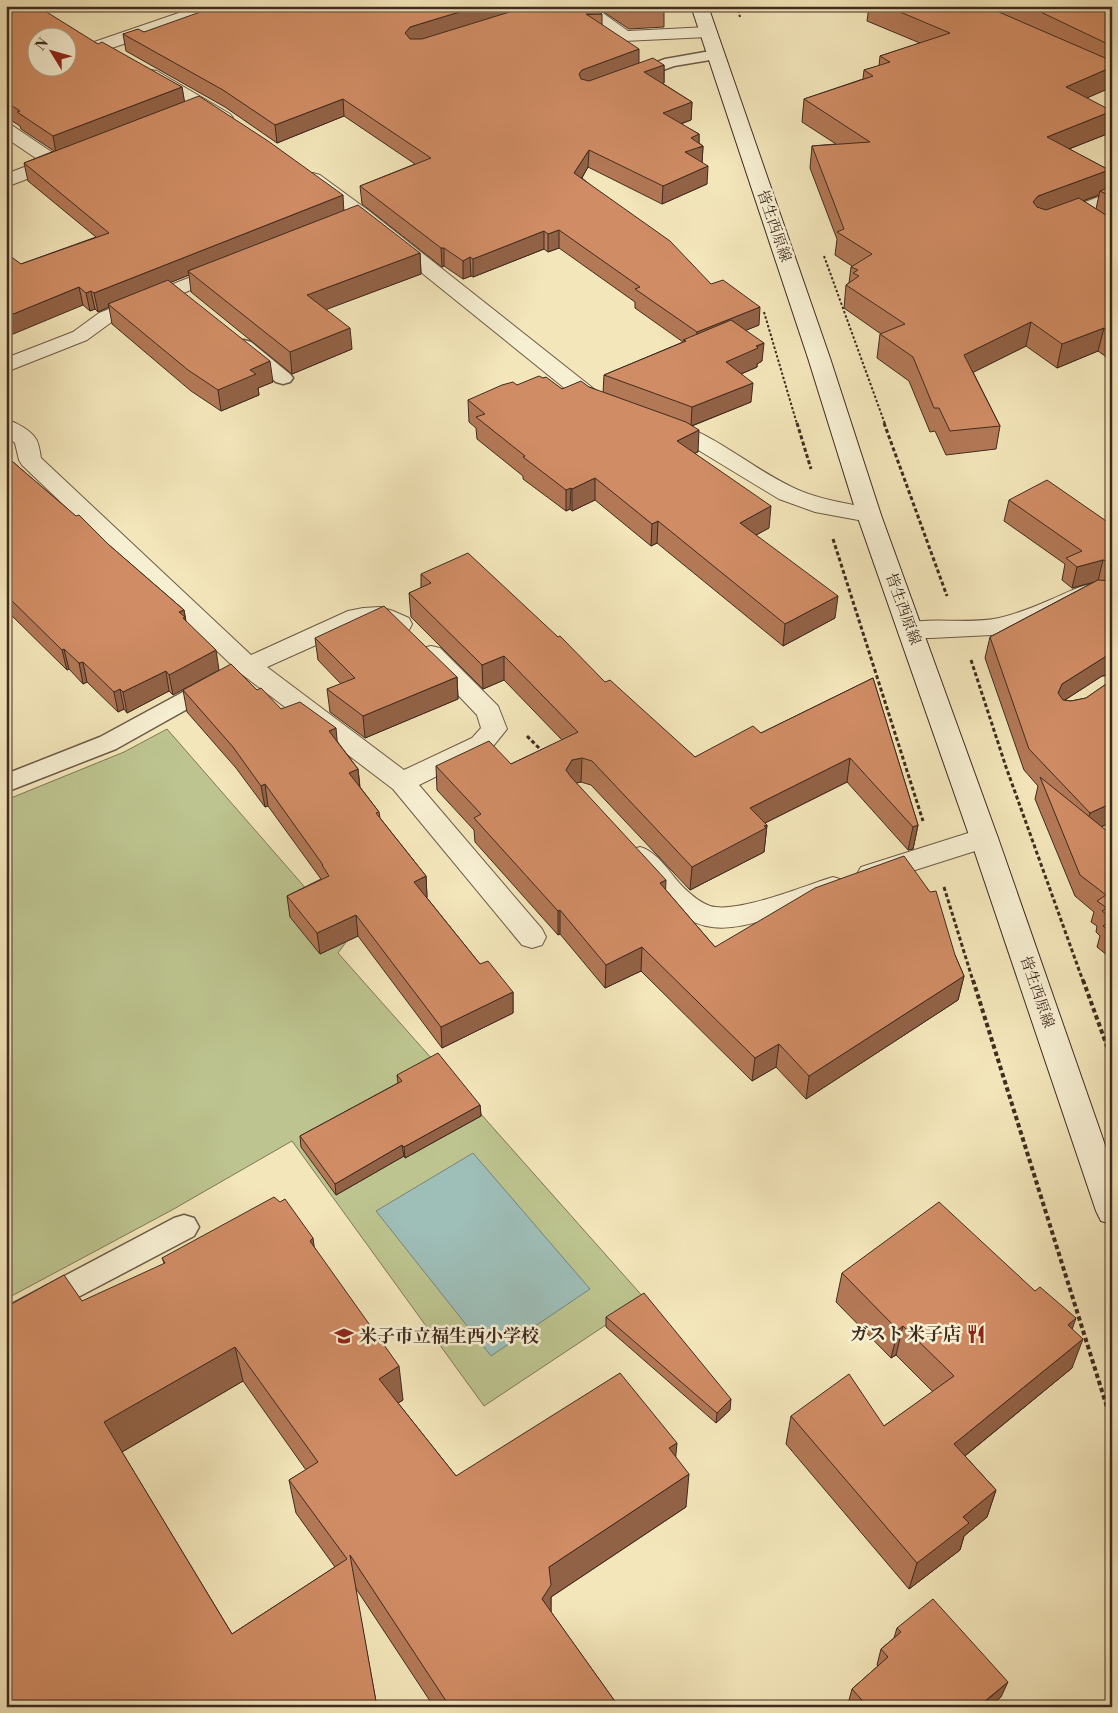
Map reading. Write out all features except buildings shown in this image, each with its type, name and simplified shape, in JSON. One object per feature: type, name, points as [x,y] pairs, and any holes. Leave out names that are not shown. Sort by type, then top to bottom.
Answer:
[{"type":"street","points":[[216,6],[92,41],[130,63],[195,108],[237,126]]},
{"type":"street","points":[[574,6],[587,10],[624,36],[708,32]]},
{"type":"street","name":"皆生西原線","points":[[699,6],[819,358],[869,515],[984,838],[1112,1211]]},
{"type":"street","points":[[6,130],[54,162]]},
{"type":"street","points":[[6,181],[80,152]]},
{"type":"street","points":[[301,170],[353,219],[592,398],[618,412]]},
{"type":"street","points":[[1041,225],[1112,198]]},
{"type":"street","points":[[1077,212],[1098,225]]},
{"type":"street","points":[[6,366],[80,336],[106,317],[182,296],[246,262]]},
{"type":"street","points":[[645,419],[693,437],[788,494],[823,507],[869,515]]},
{"type":"street","points":[[6,426],[26,440],[30,460],[248,666],[402,782],[532,937]]},
{"type":"street","points":[[911,630],[959,630],[994,626],[1058,606],[1091,591],[1101,590],[1112,594]]},
{"type":"street","points":[[248,666],[358,617],[373,614],[386,615],[399,623],[489,712],[494,729],[481,744],[402,782]]},
{"type":"street","points":[[622,837],[683,903],[699,914],[715,919],[743,916],[984,838]]},
{"type":"lane","points":[[616,82],[671,62],[716,55]]},
{"type":"lane","points":[[229,334],[283,378]]},
{"type":"lane","points":[[6,784],[108,743],[248,666]]},
{"type":"lane","points":[[6,1322],[184,1227]]},
{"type":"path","points":[[737,6],[741,19]]},
{"type":"path","points":[[822,253],[947,598]]},
{"type":"path","points":[[831,534],[934,853],[1112,1424]]},
{"type":"path","points":[[931,573],[938,572]]},
{"type":"path","points":[[969,652],[1006,767],[1112,1060]]},
{"type":"path","points":[[492,721],[530,737],[549,758]]},
{"type":"green space","points":[[167,729],[349,938],[338,953],[645,1299],[484,1406],[292,1141],[172,1210],[6,1299],[6,800],[124,752]]},
{"type":"water","points":[[473,1153],[590,1289],[491,1356],[376,1211]]},
{"type":"place","name":"ガスト 米子店","points":[[976,1334]]},
{"type":"place","name":"米子市立福生西小学校","points":[[344,1336]]}]
